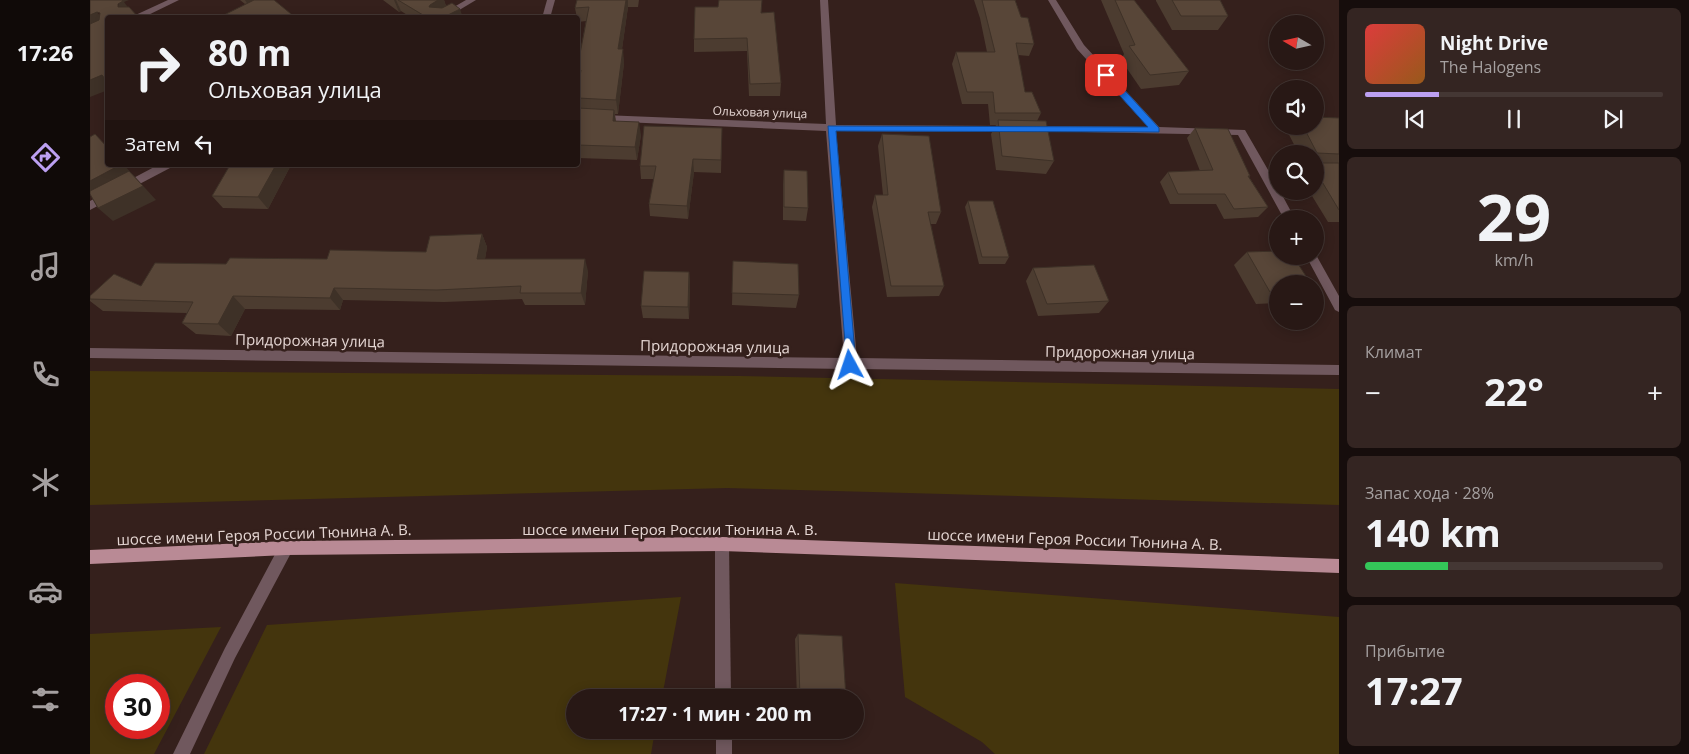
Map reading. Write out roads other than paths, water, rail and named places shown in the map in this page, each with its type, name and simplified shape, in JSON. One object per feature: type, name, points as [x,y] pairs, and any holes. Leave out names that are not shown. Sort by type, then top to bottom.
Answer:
[{"type":"main road","name":"шоссе имени Героя России Тюнина А. В.","points":[[90,557],[286,548],[722,544],[1339,566]]},
{"type":"street","points":[[141,15],[175,0]]},
{"type":"street","points":[[444,15],[472,0]]},
{"type":"street","points":[[547,15],[550,0]]},
{"type":"street","points":[[824,0],[831,128],[850,365]]},
{"type":"street","points":[[1052,0],[1080,47],[1156,130]]},
{"type":"street","name":"Ольховая улица","points":[[580,117],[831,128],[1242,132],[1285,210]]},
{"type":"street","points":[[90,206],[162,167]]},
{"type":"street","points":[[1316,265],[1339,307]]},
{"type":"street","name":"Придорожная улица","points":[[90,353],[850,365],[1339,370]]},
{"type":"street","points":[[722,544],[723,689]]},
{"type":"street","points":[[181,754],[230,653],[286,548]]},
{"type":"street","points":[[724,739],[724,754]]}]
